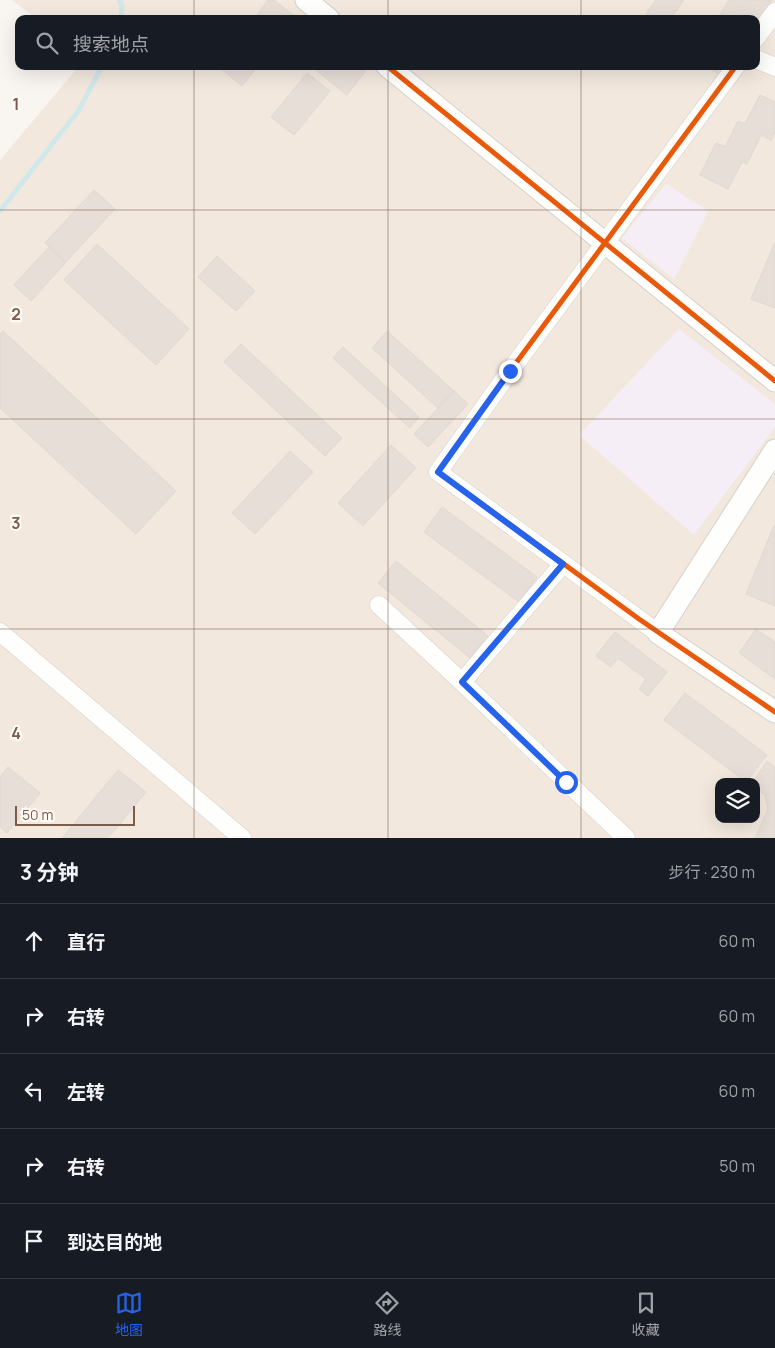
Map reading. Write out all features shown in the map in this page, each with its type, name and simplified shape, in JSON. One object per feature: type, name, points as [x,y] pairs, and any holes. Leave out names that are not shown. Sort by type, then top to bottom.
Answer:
[{"type":"street","points":[[306,0],[324,15]]},
{"type":"street","points":[[760,33],[775,12]]},
{"type":"street","points":[[760,61],[775,67]]},
{"type":"street","points":[[392,70],[775,381]]},
{"type":"street","points":[[733,70],[604,243],[438,472],[658,633],[775,712]]},
{"type":"street","points":[[658,633],[775,450]]},
{"type":"street","points":[[462,682],[563,564]]},
{"type":"street","points":[[379,605],[626,838]]},
{"type":"street","points":[[0,632],[242,838]]},
{"type":"shaded area","points":[[12,0],[775,0],[775,838],[0,838],[0,160],[76,70],[760,70],[760,15],[32,15]]},
{"type":"shaded area","points":[[666,184],[708,211],[674,279],[622,238]]},
{"type":"shaded area","points":[[679,329],[775,404],[775,427],[694,535],[579,435]]},
{"type":"building","points":[[268,0],[274,0],[293,15],[257,15]]},
{"type":"building","points":[[656,0],[684,0],[674,15],[646,14]]},
{"type":"building","points":[[729,0],[772,0],[760,17],[760,15],[720,15]]},
{"type":"building","points":[[222,70],[255,70],[242,86]]},
{"type":"building","points":[[316,70],[363,70],[365,72],[347,95]]},
{"type":"building","points":[[713,70],[725,70],[721,76]]},
{"type":"building","points":[[307,73],[330,91],[294,135],[271,117]]},
{"type":"building","points":[[760,95],[775,102],[775,133],[771,140],[761,135],[747,164],[742,162],[728,189],[700,175],[716,143],[725,147],[738,121],[745,124]]},
{"type":"building","points":[[94,190],[115,209],[66,262],[45,243]]},
{"type":"building","points":[[775,242],[775,308],[751,299]]},
{"type":"building","points":[[97,244],[189,329],[156,365],[64,280]]},
{"type":"building","points":[[49,247],[66,262],[31,301],[14,285]]},
{"type":"building","points":[[217,256],[255,291],[236,311],[198,277]]},
{"type":"building","points":[[3,331],[176,491],[136,534],[0,408],[0,334]]},
{"type":"building","points":[[387,331],[454,391],[438,408],[372,348]]},
{"type":"building","points":[[241,344],[342,438],[325,456],[224,362]]},
{"type":"building","points":[[343,347],[419,417],[410,428],[333,358]]},
{"type":"building","points":[[454,391],[468,404],[428,447],[414,434]]},
{"type":"building","points":[[391,445],[416,468],[363,526],[338,503]]},
{"type":"building","points":[[290,451],[313,472],[255,534],[232,513]]},
{"type":"building","points":[[442,507],[537,577],[519,602],[424,532]]},
{"type":"building","points":[[775,523],[775,606],[746,594]]},
{"type":"building","points":[[396,561],[488,636],[470,658],[378,583]]},
{"type":"building","points":[[756,629],[775,642],[775,679],[739,653]]},
{"type":"building","points":[[615,632],[667,672],[648,696],[639,689],[646,679],[618,658],[611,667],[596,656]]},
{"type":"building","points":[[685,693],[767,755],[749,778],[741,778],[664,720]]},
{"type":"building","points":[[767,761],[775,767],[775,838],[755,838],[768,809],[765,795],[760,792],[760,778],[756,778]]},
{"type":"building","points":[[8,767],[40,793],[7,833],[0,827],[0,777]]},
{"type":"building","points":[[118,770],[146,792],[108,838],[62,838]]},
{"type":"waterway","points":[[119,0],[122,5],[121,15]]},
{"type":"waterway","points":[[0,211],[79,110],[100,70]]},
{"type":"cycle path","points":[[392,70],[775,381]]},
{"type":"cycle path","points":[[733,70],[510,371],[438,472],[639,619],[775,712]]},
{"type":"route","points":[[510,371],[438,472],[563,564],[462,682],[566,782]]}]
